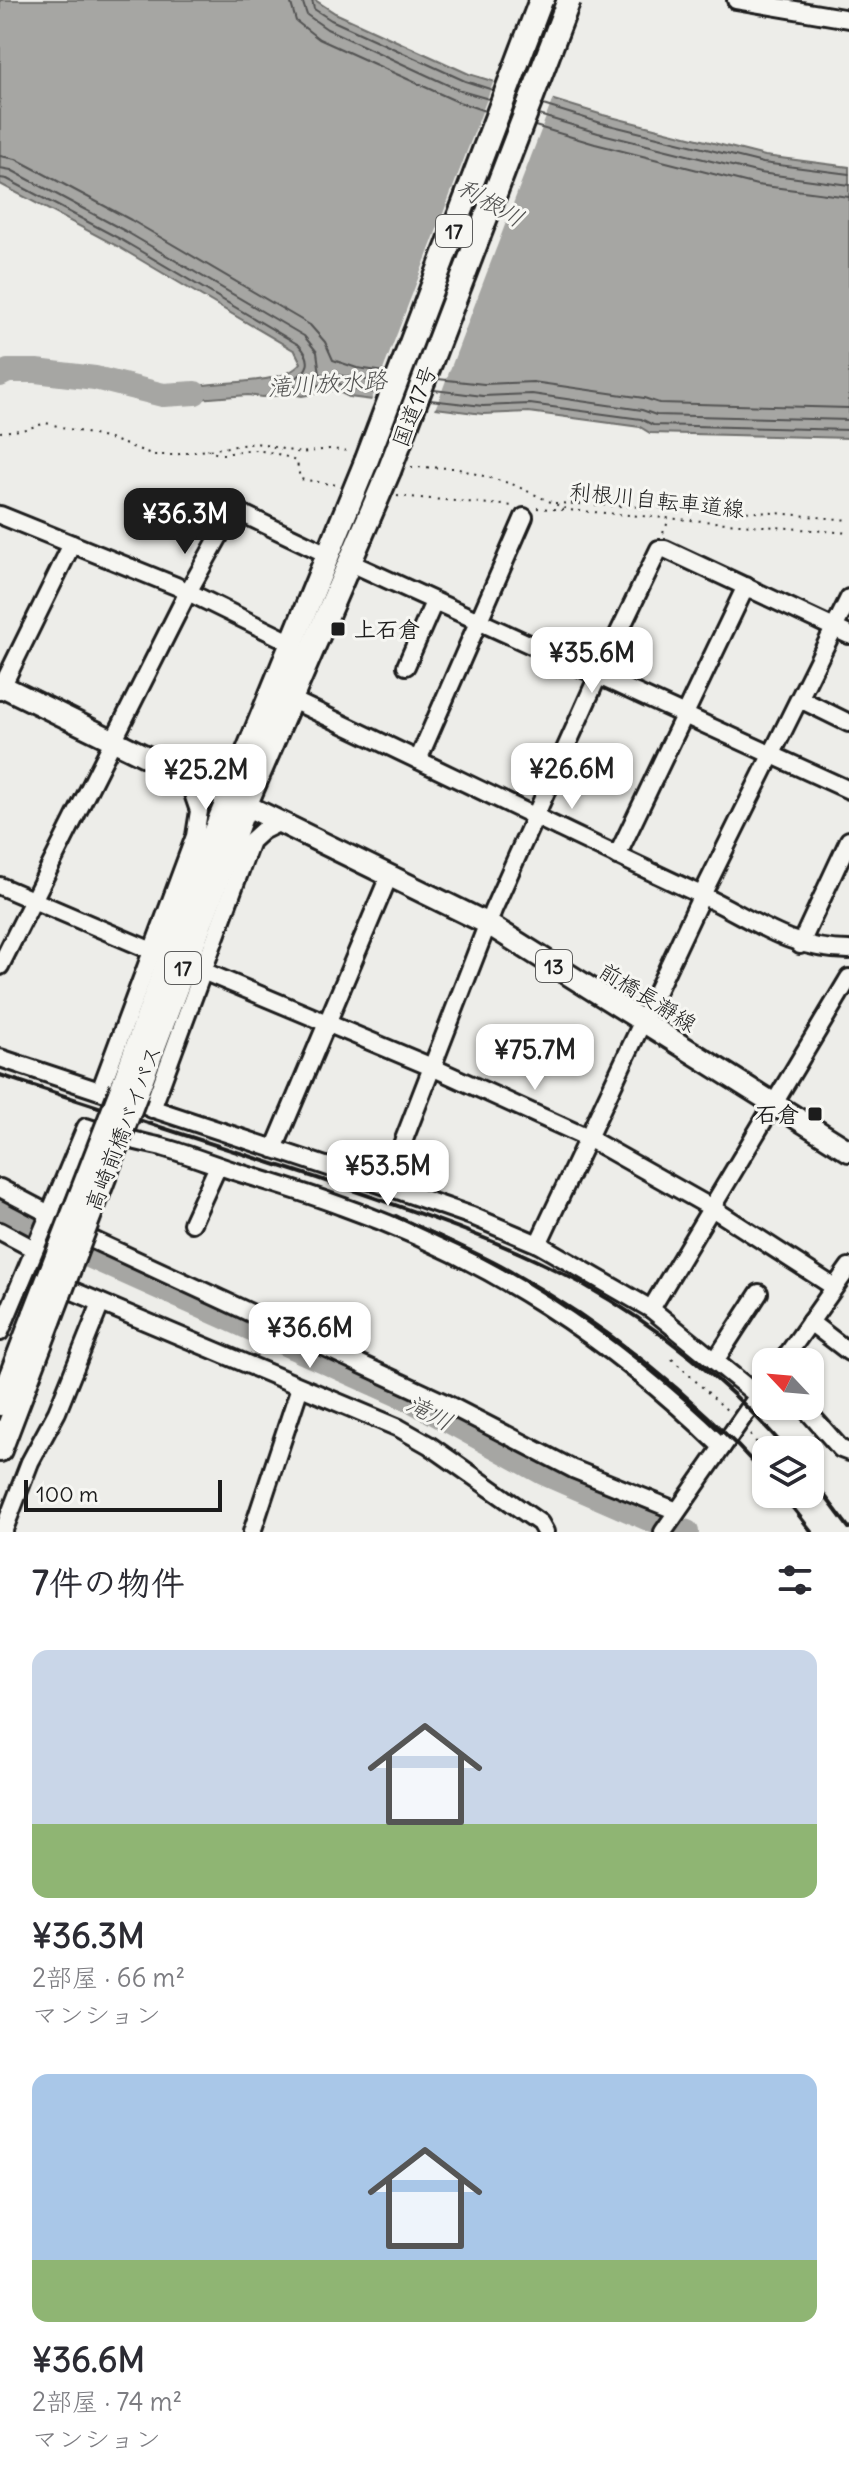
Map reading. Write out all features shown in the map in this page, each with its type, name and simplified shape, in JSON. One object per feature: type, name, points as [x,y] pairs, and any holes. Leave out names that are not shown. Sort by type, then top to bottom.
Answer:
[{"type":"highway","name":"国道17号","points":[[236,802],[362,458],[541,0]]},
{"type":"highway","name":"国道17号","points":[[236,802],[290,699],[394,468],[569,0]]},
{"type":"highway","name":"高崎前橋バイパス","points":[[0,1450],[42,1316],[236,802]]},
{"type":"highway","name":"高崎前橋バイパス","points":[[0,1404],[42,1316]]},
{"type":"main road","name":"前橋長瀞線","points":[[1,688],[488,924],[849,1151]]},
{"type":"street","points":[[736,0],[849,19]]},
{"type":"street","points":[[0,966],[188,592],[231,515],[236,512],[329,555]]},
{"type":"street","points":[[0,515],[188,592],[292,643]]},
{"type":"street","points":[[418,760],[524,517]]},
{"type":"street","points":[[1,688],[72,544]]},
{"type":"street","points":[[386,1186],[488,924],[598,676],[659,549],[665,549],[842,632]]},
{"type":"street","points":[[351,563],[849,790]]},
{"type":"street","points":[[617,856],[746,586]]},
{"type":"street","points":[[538,1244],[702,895],[800,699],[842,632],[849,598]]},
{"type":"street","points":[[406,666],[434,602]]},
{"type":"street","points":[[290,699],[702,895],[785,939],[800,945],[849,950]]},
{"type":"street","points":[[800,699],[849,723]]},
{"type":"street","points":[[127,1095],[155,952],[197,830],[198,805],[188,779]]},
{"type":"street","points":[[127,1095],[200,970],[251,841],[280,822]]},
{"type":"street","points":[[800,945],[849,840]]},
{"type":"street","points":[[274,1149],[389,876]]},
{"type":"street","points":[[0,886],[155,952]]},
{"type":"street","points":[[200,970],[434,1068],[588,1138],[712,1208],[834,1287]]},
{"type":"street","points":[[651,1309],[849,978]]},
{"type":"street","points":[[0,1058],[127,1095],[472,1216],[538,1244],[651,1309],[715,1361],[752,1384]]},
{"type":"street","points":[[0,1332],[86,1127],[130,1142],[163,1147],[375,1218],[455,1253],[501,1277],[613,1350],[685,1410],[722,1447]]},
{"type":"street","points":[[192,1223],[218,1166]]},
{"type":"street","points":[[0,1188],[95,1241],[445,1403],[573,1469],[677,1511]]},
{"type":"street","points":[[0,1231],[35,1246]]},
{"type":"street","points":[[792,1348],[849,1267]]},
{"type":"street","points":[[25,1271],[399,1428],[429,1445],[540,1523],[545,1532]]},
{"type":"street","points":[[715,1361],[759,1293]]},
{"type":"street","points":[[3,1532],[30,1462],[57,1412],[101,1303]]},
{"type":"street","points":[[810,1322],[849,1356]]},
{"type":"street","points":[[252,1532],[300,1387]]},
{"type":"street","points":[[663,1532],[752,1404]]},
{"type":"street","points":[[815,1420],[841,1449],[849,1452]]},
{"type":"path","points":[[0,432],[46,423],[113,440],[154,455],[256,443],[301,453],[345,449],[362,458]]},
{"type":"path","points":[[207,449],[220,456],[252,450],[280,455],[297,462],[300,479],[339,485]]},
{"type":"path","name":"利根川自転車道線","points":[[394,468],[455,468],[512,484],[568,510],[849,533]]},
{"type":"path","points":[[397,496],[568,510]]},
{"type":"path","points":[[553,503],[775,513],[849,520]]},
{"type":"path","points":[[665,528],[669,519]]},
{"type":"path","points":[[672,1359],[752,1437]]},
{"type":"water","name":"利根川","points":[[0,0],[315,0],[335,13],[469,74],[603,115],[765,156],[849,167],[849,438],[650,433],[640,427],[529,412],[483,414],[349,397],[335,390],[302,396],[248,395],[172,401],[163,395],[205,385],[266,379],[292,370],[301,363],[295,351],[117,246],[0,184]]},
{"type":"pier","points":[[495,78],[520,86],[397,407],[370,404]]},
{"type":"pier","points":[[523,87],[554,96],[434,412],[402,408]]},
{"type":"waterway","name":"滝川放水路","points":[[0,375],[8,371],[36,371],[95,378],[163,395],[195,393]]},
{"type":"waterway","name":"滝川","points":[[0,1209],[91,1257],[412,1401],[543,1473],[653,1521],[687,1532]]},
{"type":"railway","points":[[0,1075],[317,1178],[451,1225],[517,1252],[581,1283],[665,1337],[717,1379],[774,1436]]},
{"type":"railway","points":[[396,1216],[506,1269],[577,1312],[676,1388],[752,1461]]},
{"type":"railway","points":[[824,1495],[849,1528]]},
{"type":"railway","points":[[793,1508],[812,1532]]},
{"type":"place","name":"上石倉","points":[[338,629]]},
{"type":"place","name":"石倉","points":[[815,1114]]}]
